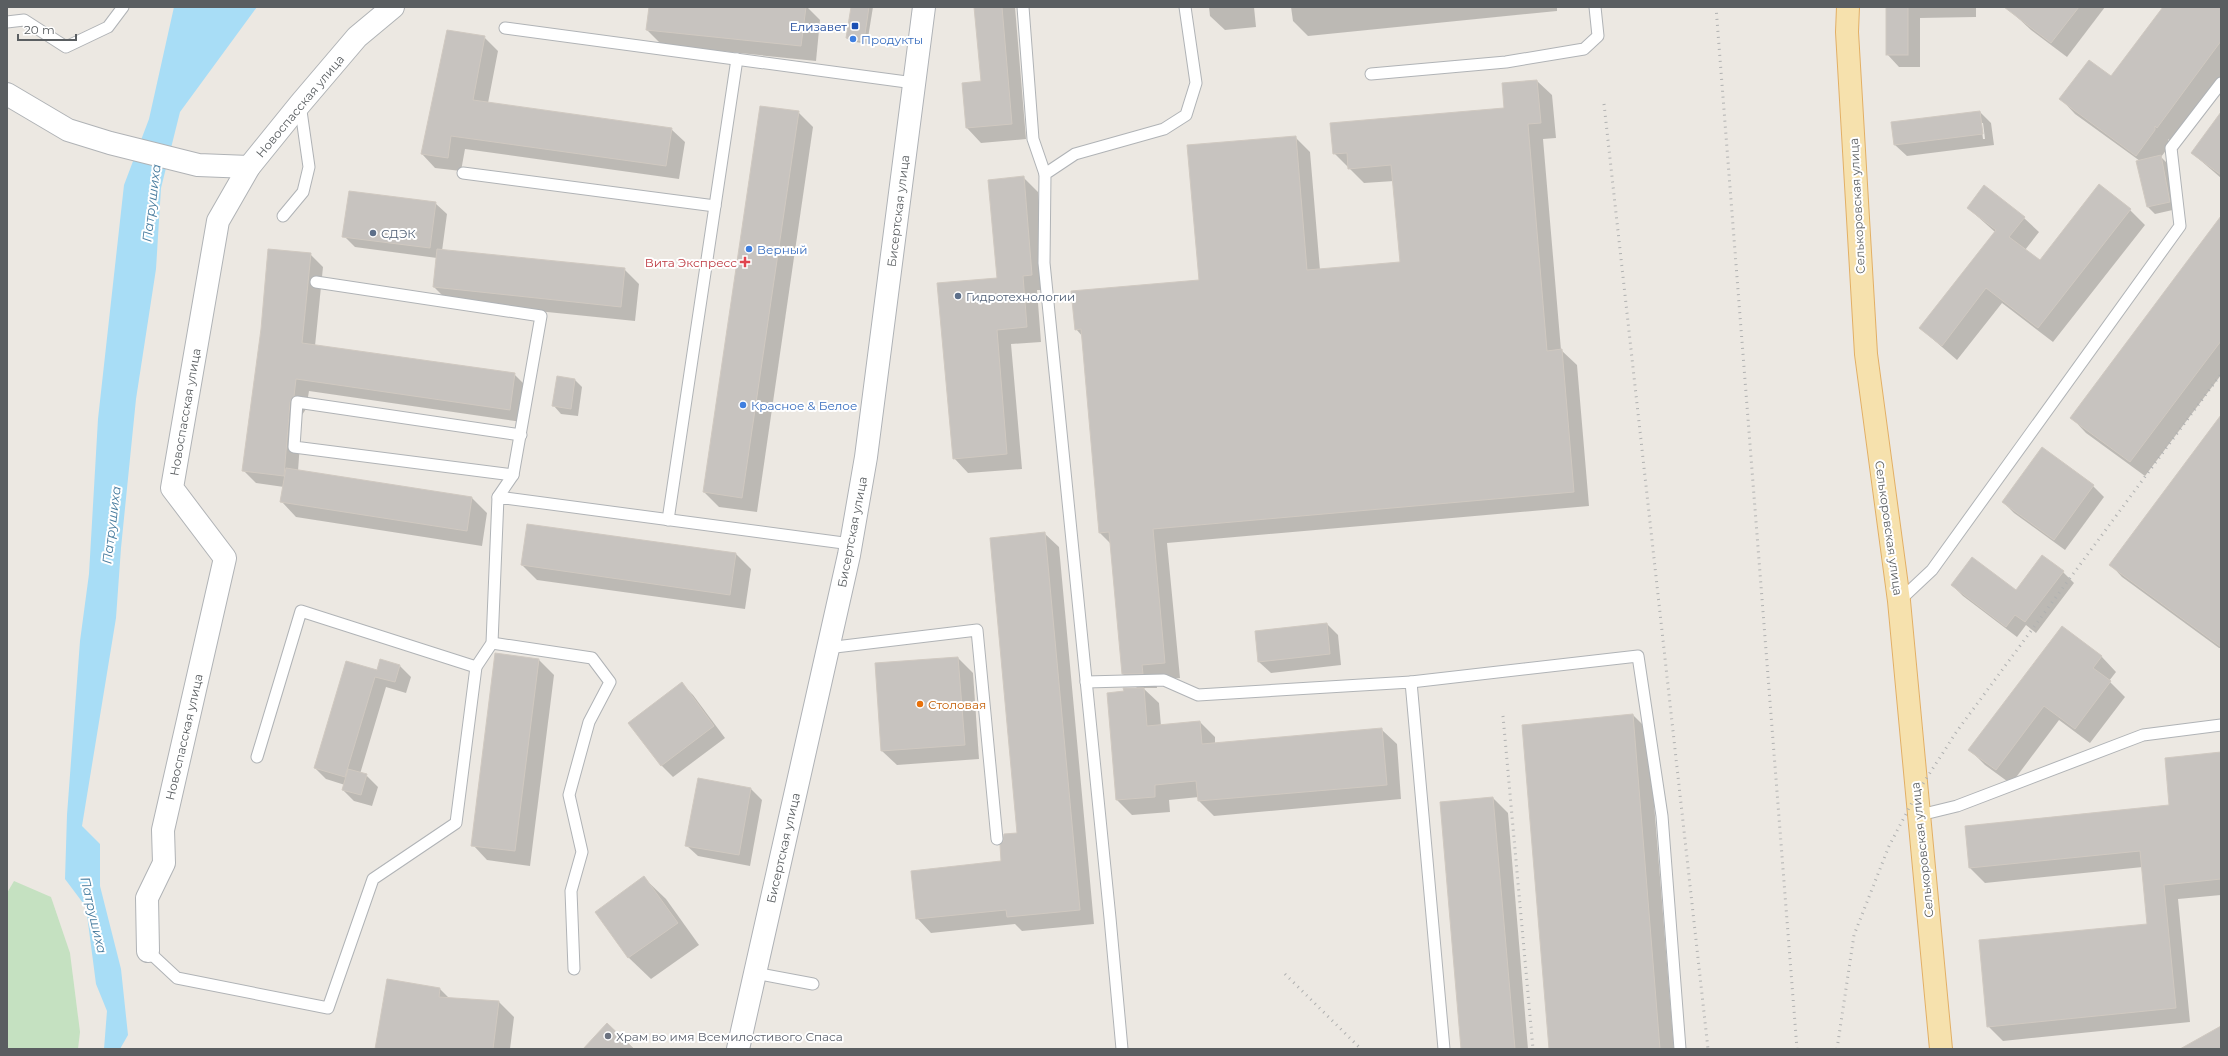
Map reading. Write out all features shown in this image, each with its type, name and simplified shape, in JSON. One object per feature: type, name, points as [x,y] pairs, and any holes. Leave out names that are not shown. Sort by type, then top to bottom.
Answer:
[{"type":"main road","name":"Селькоровская улица","points":[[1848,7],[1847,40],[1866,354],[1899,601],[1941,1049]]},
{"type":"street","name":"Новоспасская улица","points":[[148,951],[147,898],[164,863],[164,830],[225,558],[172,488],[218,221],[249,167],[300,104],[357,37],[393,7]]},
{"type":"street","name":"Бисертская улица","points":[[738,1049],[851,544],[866,457],[924,7]]},
{"type":"street","points":[[7,94],[68,130],[110,143],[198,165],[249,167]]},
{"type":"lane","points":[[7,22],[24,20],[66,47],[108,27],[123,7]]},
{"type":"lane","points":[[1023,7],[1033,139],[1045,174],[1044,263],[1122,1049]]},
{"type":"lane","points":[[1045,174],[1075,154],[1164,129],[1186,114],[1196,83],[1185,7]]},
{"type":"lane","points":[[1371,74],[1506,62],[1584,49],[1598,36],[1595,7]]},
{"type":"lane","points":[[505,28],[914,83]]},
{"type":"lane","points":[[668,520],[737,59]]},
{"type":"lane","points":[[1899,601],[1932,570],[2180,226],[2170,148],[2221,82]]},
{"type":"lane","points":[[283,216],[302,192],[308,167],[300,104]]},
{"type":"lane","points":[[463,173],[715,206]]},
{"type":"lane","points":[[148,951],[177,978],[328,1008],[373,879],[456,824],[476,667],[492,643],[498,497],[514,475],[541,316],[316,282]]},
{"type":"lane","points":[[514,475],[294,447],[297,402],[521,435]]},
{"type":"lane","points":[[498,497],[851,544]]},
{"type":"lane","points":[[257,757],[301,611],[476,667]]},
{"type":"lane","points":[[828,648],[977,630],[997,839]]},
{"type":"lane","points":[[492,643],[592,658],[610,682],[589,722],[569,795],[582,852],[571,891],[574,969]]},
{"type":"lane","points":[[1086,682],[1164,680],[1198,695],[1411,682],[1638,656],[1662,816],[1680,1049]]},
{"type":"lane","points":[[1411,682],[1444,1049]]},
{"type":"lane","points":[[1920,815],[1956,806],[2143,735],[2221,725]]},
{"type":"lane","points":[[755,973],[813,984]]},
{"type":"green space","points":[[14,881],[51,897],[70,953],[80,1032],[78,1049],[7,1049],[7,893]]},
{"type":"water","name":"Патрушиха","points":[[174,7],[257,7],[180,112],[161,188],[156,269],[136,399],[121,548],[116,618],[82,826],[100,844],[100,886],[121,969],[128,1035],[120,1049],[104,1049],[107,1011],[96,984],[86,907],[65,879],[67,815],[80,641],[89,574],[98,419],[124,185],[149,119]]},
{"type":"building","points":[[649,7],[806,7],[801,46],[646,30]]},
{"type":"building","points":[[851,7],[869,7],[864,41],[846,38]]},
{"type":"building","points":[[974,7],[1002,7],[1012,124],[966,128],[962,83],[981,81]]},
{"type":"building","points":[[1886,7],[1908,7],[1908,55],[1886,55]]},
{"type":"building","points":[[2004,7],[2079,7],[2051,43]]},
{"type":"building","points":[[2163,7],[2221,7],[2221,41],[2157,128],[2155,126],[2155,130],[2136,156],[2059,99],[2089,60],[2111,76]]},
{"type":"building","points":[[447,30],[485,36],[473,100],[672,128],[666,166],[451,136],[448,158],[421,154]]},
{"type":"building","points":[[1537,80],[1541,123],[1528,124],[1547,351],[1562,349],[1574,492],[1153,529],[1165,663],[1142,665],[1143,674],[1122,674],[1109,532],[1099,533],[1081,329],[1075,330],[1071,291],[1199,280],[1187,145],[1296,136],[1307,270],[1400,262],[1391,165],[1348,169],[1347,153],[1333,154],[1330,123],[1504,108],[1502,83]]},
{"type":"building","points":[[760,106],[799,111],[742,498],[703,492]]},
{"type":"building","points":[[1980,111],[1983,134],[1894,145],[1891,122]]},
{"type":"building","points":[[2221,112],[2221,175],[2191,153]]},
{"type":"building","points":[[2161,155],[2170,202],[2147,207],[2136,161]]},
{"type":"building","points":[[1024,176],[1032,275],[1023,276],[1027,327],[997,330],[1007,454],[953,459],[937,283],[997,278],[988,180]]},
{"type":"building","points":[[2099,184],[2131,209],[2038,328],[1986,288],[1942,346],[1919,328],[1996,230],[1967,208],[1984,185],[2025,217],[2009,237],[2040,260]]},
{"type":"building","points":[[349,191],[436,202],[430,248],[342,237]]},
{"type":"building","points":[[2221,216],[2221,341],[2130,462],[2070,418]]},
{"type":"building","points":[[268,249],[311,253],[302,343],[515,373],[510,410],[296,379],[294,396],[290,402],[284,476],[242,471],[261,329]]},
{"type":"building","points":[[437,249],[625,268],[621,307],[433,287]]},
{"type":"building","points":[[557,376],[575,379],[571,409],[552,406]]},
{"type":"building","points":[[2221,415],[2221,647],[2109,565]]},
{"type":"building","points":[[2042,447],[2094,485],[2054,540],[2002,502]]},
{"type":"building","points":[[286,468],[472,497],[467,531],[280,502]]},
{"type":"building","points":[[527,524],[736,553],[730,595],[521,565]]},
{"type":"building","points":[[1045,532],[1080,910],[1007,917],[1006,910],[916,919],[911,871],[1001,861],[1000,845],[1003,842],[1004,834],[1017,833],[990,538]]},
{"type":"building","points":[[2042,555],[2064,571],[2025,622],[2015,615],[2006,627],[1951,585],[1972,557],[2016,590]]},
{"type":"building","points":[[1327,623],[1330,654],[1258,662],[1255,631]]},
{"type":"building","points":[[2062,626],[2102,656],[2093,668],[2111,681],[2075,729],[2044,706],[1996,770],[1968,750]]},
{"type":"building","points":[[495,653],[539,659],[515,851],[471,846]]},
{"type":"building","name":"Столовая","points":[[958,657],[965,745],[881,751],[875,663]]},
{"type":"building","points":[[380,659],[400,665],[395,682],[375,677],[345,777],[314,768],[346,661],[377,670]]},
{"type":"building","points":[[682,682],[714,726],[661,766],[628,723]]},
{"type":"building","points":[[1123,688],[1144,688],[1147,726],[1200,721],[1202,744],[1382,728],[1387,785],[1198,801],[1196,781],[1155,785],[1155,797],[1116,800],[1107,693],[1124,691]]},
{"type":"building","points":[[1633,714],[1660,1049],[1549,1049],[1522,725]]},
{"type":"building","points":[[2221,752],[2221,879],[2164,885],[2176,1008],[1987,1027],[1979,940],[2147,924],[2140,851],[1969,868],[1965,826],[2169,805],[2165,758]]},
{"type":"building","points":[[348,769],[367,774],[361,795],[342,790]]},
{"type":"building","points":[[698,778],[751,788],[739,855],[685,846]]},
{"type":"building","points":[[1493,797],[1515,1049],[1461,1049],[1440,802]]},
{"type":"building","points":[[644,876],[678,923],[628,958],[595,912]]},
{"type":"building","points":[[387,979],[440,988],[439,997],[499,1001],[493,1049],[375,1049]]},
{"type":"building","name":"Храм во имя Всемилостивого Спаса","points":[[607,1023],[634,1049],[583,1049]]},
{"type":"building","points":[[2221,1026],[2221,1049],[2180,1049]]},
{"type":"railway","points":[[1716,7],[1797,1049]]},
{"type":"railway","points":[[1604,104],[1708,1049]]},
{"type":"railway","points":[[1837,1049],[1854,935],[1889,846],[1917,793],[1957,731],[2221,374]]},
{"type":"railway","points":[[1503,716],[1533,1049]]},
{"type":"railway","points":[[1285,974],[1361,1049]]},
{"type":"place","name":"Елизавет","points":[[855,26]]},
{"type":"place","name":"Продукты","points":[[853,39]]},
{"type":"place","name":"СДЭК","points":[[373,233]]},
{"type":"place","name":"Верный","points":[[749,249]]},
{"type":"place","name":"Вита Экспресс","points":[[745,262]]},
{"type":"place","name":"Гидротехнологии","points":[[958,296]]},
{"type":"place","name":"Красное & Белое","points":[[743,405]]},
{"type":"place","name":"Столовая","points":[[920,704]]},
{"type":"place","name":"Храм во имя Всемилостивого Спаса","points":[[608,1036]]}]
